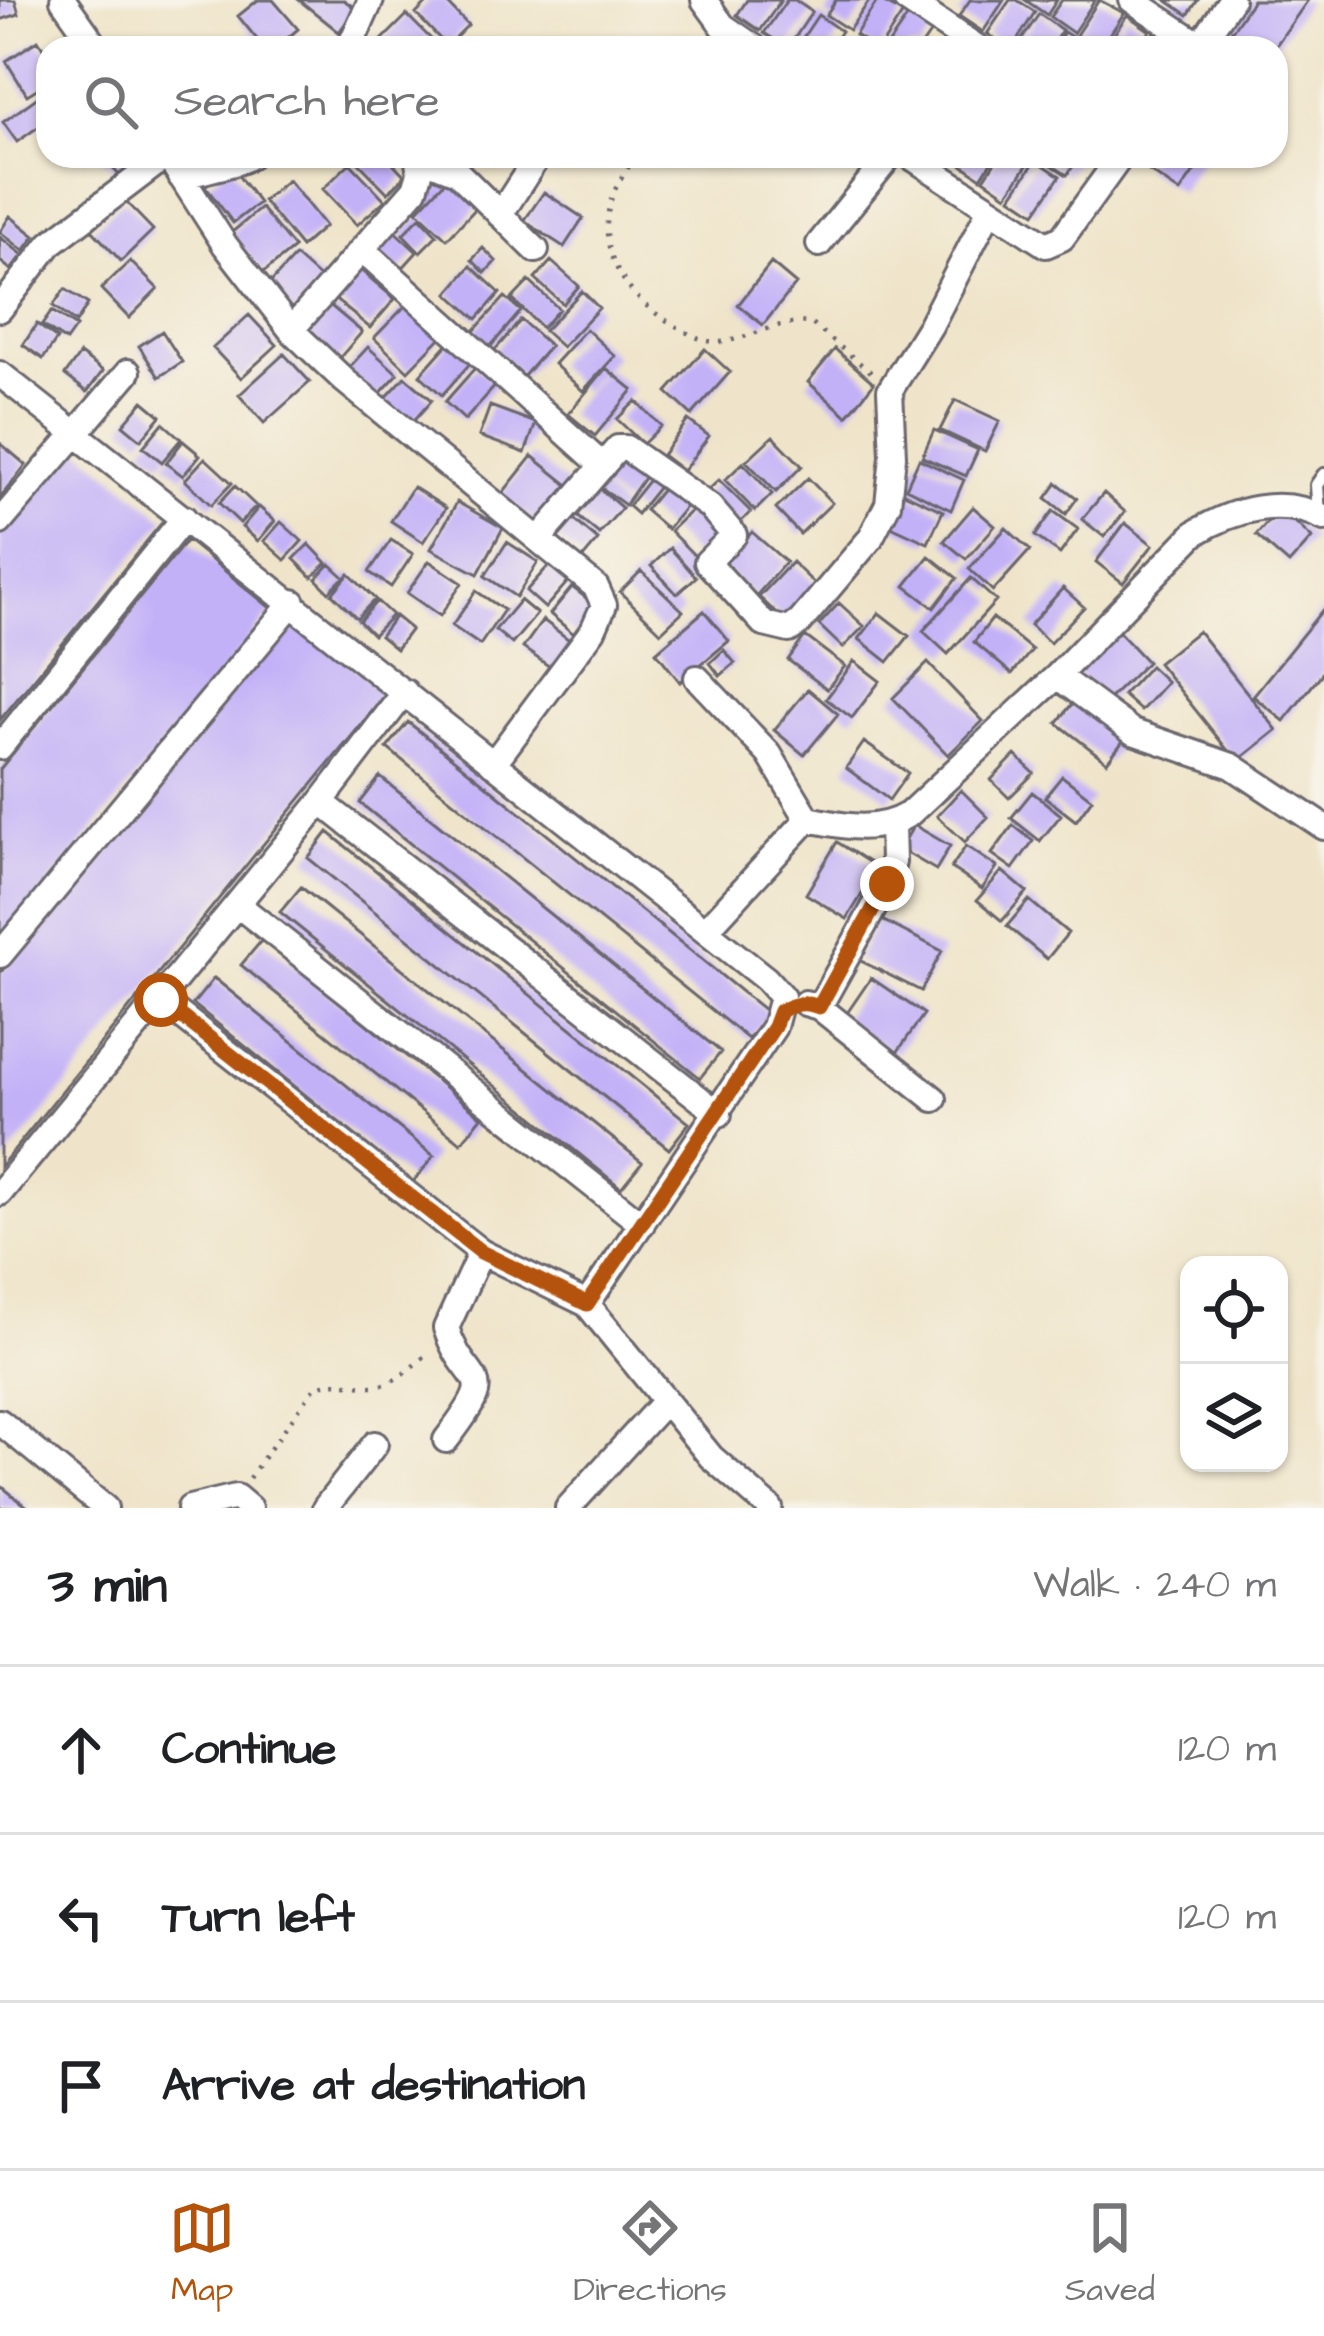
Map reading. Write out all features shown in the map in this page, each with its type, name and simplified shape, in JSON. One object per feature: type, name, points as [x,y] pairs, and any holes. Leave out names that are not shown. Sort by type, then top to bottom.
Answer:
[{"type":"street","points":[[63,0],[89,36]]},
{"type":"street","points":[[353,36],[371,0]]},
{"type":"street","points":[[704,0],[723,26],[738,36]]},
{"type":"street","points":[[906,0],[960,36]]},
{"type":"street","points":[[1132,0],[1184,36]]},
{"type":"street","points":[[1206,36],[1231,0]]},
{"type":"street","points":[[0,309],[50,244],[164,168]]},
{"type":"street","points":[[175,168],[225,245],[291,330],[345,381],[596,586],[604,605],[593,630],[493,764]]},
{"type":"street","points":[[291,330],[415,189],[419,168]]},
{"type":"street","points":[[447,168],[457,172],[536,250]]},
{"type":"street","points":[[500,215],[530,168]]},
{"type":"street","points":[[819,244],[880,168]]},
{"type":"street","points":[[927,168],[1036,242],[1054,244],[1111,168]]},
{"type":"street","points":[[539,539],[618,448],[626,448],[710,507],[734,535],[707,562],[764,624],[789,630],[800,622],[870,539],[888,504],[893,456],[890,390],[930,326],[989,211]]},
{"type":"street","points":[[363,250],[603,466]]},
{"type":"street","points":[[0,522],[128,372]]},
{"type":"street","points":[[0,374],[293,602],[782,997],[774,1027],[587,1304]]},
{"type":"street","points":[[697,678],[769,754],[808,819],[848,826],[892,824],[909,814],[1057,676],[1195,533],[1218,519],[1275,505],[1304,507],[1322,517]]},
{"type":"street","points":[[0,747],[184,518]]},
{"type":"street","points":[[0,955],[293,602]]},
{"type":"street","points":[[1057,676],[1133,732],[1232,766],[1324,827]]},
{"type":"street","points":[[0,1193],[161,1000],[405,692]]},
{"type":"street","points":[[321,802],[718,1114]]},
{"type":"street","points":[[705,931],[808,819]]},
{"type":"street","points":[[819,1007],[887,884],[893,862],[892,824]]},
{"type":"street","points":[[238,904],[642,1224]]},
{"type":"street","points":[[161,1000],[481,1252],[587,1304],[711,1457],[770,1508]]},
{"type":"street","points":[[780,1011],[793,1004],[819,1007],[934,1099]]},
{"type":"street","points":[[446,1440],[469,1411],[477,1388],[476,1377],[450,1338],[449,1316],[481,1252]]},
{"type":"street","points":[[568,1508],[665,1401]]},
{"type":"street","points":[[0,1422],[105,1508]]},
{"type":"street","points":[[325,1508],[375,1444]]},
{"type":"street","points":[[190,1508],[242,1503]]},
{"type":"lane","points":[[1322,517],[1317,485],[1324,475]]},
{"type":"path","points":[[628,168],[613,196],[606,231],[618,273],[647,309],[704,341],[735,338],[773,325],[811,323],[890,390]]},
{"type":"path","points":[[242,1503],[315,1387],[391,1382],[450,1338]]},
{"type":"building","points":[[0,0],[15,0],[19,14],[0,20]]},
{"type":"building","points":[[258,0],[273,0],[298,29],[290,36],[254,36],[238,16]]},
{"type":"building","points":[[299,0],[344,0],[356,9],[339,32]]},
{"type":"building","points":[[430,0],[444,0],[468,25],[457,36],[437,36],[416,14]]},
{"type":"building","points":[[747,0],[781,0],[760,31],[737,15]]},
{"type":"building","points":[[787,0],[812,12],[796,36],[764,33]]},
{"type":"building","points":[[836,0],[870,0],[849,30],[826,15]]},
{"type":"building","points":[[878,0],[903,13],[888,36],[855,35]]},
{"type":"building","points":[[970,0],[1004,0],[983,32],[959,16]]},
{"type":"building","points":[[1010,0],[1035,12],[1020,36],[987,34]]},
{"type":"building","points":[[1025,0],[1057,0],[1047,15]]},
{"type":"building","points":[[1062,0],[1095,0],[1073,33],[1050,17]]},
{"type":"building","points":[[1099,0],[1124,13],[1109,36],[1076,35]]},
{"type":"building","points":[[1166,0],[1198,0],[1188,15]]},
{"type":"building","points":[[1253,0],[1308,0],[1282,36],[1228,36]]},
{"type":"building","points":[[1039,14],[1062,30],[1058,36],[1024,36]]},
{"type":"building","points":[[407,15],[428,36],[386,36]]},
{"type":"building","points":[[818,15],[841,31],[838,36],[804,36]]},
{"type":"building","points":[[1127,15],[1150,31],[1147,36],[1113,36]]},
{"type":"building","points":[[908,16],[931,32],[928,36],[894,36]]},
{"type":"building","points":[[36,41],[36,89],[27,95],[6,61]]},
{"type":"building","points":[[36,98],[36,129],[17,142],[3,122]]},
{"type":"building","points":[[112,168],[133,168],[122,178]]},
{"type":"building","points":[[233,168],[259,203],[233,223],[205,186]]},
{"type":"building","points":[[345,168],[355,168],[385,200],[357,225],[323,189]]},
{"type":"building","points":[[364,168],[397,168],[405,176],[388,193]]},
{"type":"building","points":[[967,168],[987,168],[981,178]]},
{"type":"building","points":[[991,168],[1025,168],[1007,195],[984,179]]},
{"type":"building","points":[[1031,168],[1048,168],[1060,176],[1035,213],[1011,197]]},
{"type":"building","points":[[1144,168],[1197,168],[1180,192]]},
{"type":"building","points":[[449,177],[479,205],[447,239],[417,211]]},
{"type":"building","points":[[288,180],[325,226],[301,247],[263,201]]},
{"type":"building","points":[[544,192],[583,218],[564,247],[524,221]]},
{"type":"building","points":[[124,200],[153,230],[121,261],[92,230]]},
{"type":"building","points":[[261,208],[294,248],[263,273],[231,233]]},
{"type":"building","points":[[10,216],[35,236],[24,251],[0,232]]},
{"type":"building","points":[[420,217],[437,235],[420,252],[403,234]]},
{"type":"building","points":[[391,228],[417,252],[397,274],[371,249]]},
{"type":"building","points":[[0,237],[23,255],[11,270],[0,261]]},
{"type":"building","points":[[483,248],[496,261],[485,273],[472,260]]},
{"type":"building","points":[[295,256],[323,281],[292,316],[263,291]]},
{"type":"building","points":[[130,261],[158,289],[129,318],[101,289]]},
{"type":"building","points":[[551,261],[579,286],[563,304],[535,279]]},
{"type":"building","points":[[771,263],[796,284],[763,325],[738,305]]},
{"type":"building","points":[[471,266],[500,293],[477,319],[448,293]]},
{"type":"building","points":[[357,267],[395,299],[370,328],[332,297]]},
{"type":"building","points":[[529,281],[559,309],[542,328],[512,299]]},
{"type":"building","points":[[65,289],[88,304],[76,323],[53,306]]},
{"type":"building","points":[[582,291],[599,308],[562,347],[544,331]]},
{"type":"building","points":[[505,297],[521,311],[490,347],[473,332]]},
{"type":"building","points":[[412,299],[445,333],[408,371],[374,338]]},
{"type":"building","points":[[325,301],[362,332],[337,361],[300,330]]},
{"type":"building","points":[[52,311],[76,327],[66,341],[42,325]]},
{"type":"building","points":[[249,315],[277,345],[241,378],[213,348]]},
{"type":"building","points":[[521,320],[550,346],[523,377],[494,351]]},
{"type":"building","points":[[37,324],[57,339],[43,359],[23,345]]},
{"type":"building","points":[[586,329],[615,356],[583,391],[554,364]]},
{"type":"building","points":[[162,331],[182,362],[159,377],[139,346]]},
{"type":"building","points":[[452,339],[474,359],[442,395],[420,375]]},
{"type":"building","points":[[368,347],[398,374],[373,401],[344,373]]},
{"type":"building","points":[[705,349],[730,372],[692,415],[667,392]]},
{"type":"building","points":[[835,349],[874,383],[847,416],[808,382]]},
{"type":"building","points":[[80,354],[103,371],[87,392],[65,375]]},
{"type":"building","points":[[284,354],[310,382],[264,423],[239,395]]},
{"type":"building","points":[[476,367],[496,385],[465,420],[445,402]]},
{"type":"building","points":[[606,368],[633,390],[595,436],[568,414]]},
{"type":"building","points":[[405,377],[432,400],[409,426],[382,402]]},
{"type":"building","points":[[955,400],[1000,421],[985,451],[940,430]]},
{"type":"building","points":[[143,401],[161,416],[141,440],[123,425]]},
{"type":"building","points":[[636,401],[661,426],[643,444],[617,419]]},
{"type":"building","points":[[490,406],[536,423],[525,453],[479,436]]},
{"type":"building","points":[[688,420],[709,436],[683,471],[662,455]]},
{"type":"building","points":[[163,423],[181,439],[162,462],[143,447]]},
{"type":"building","points":[[934,430],[978,450],[966,476],[922,457]]},
{"type":"building","points":[[773,436],[802,466],[776,492],[746,461]]},
{"type":"building","points":[[183,441],[200,455],[183,476],[166,463]]},
{"type":"building","points":[[71,442],[165,519],[0,720],[0,529]]},
{"type":"building","points":[[0,443],[26,465],[0,498]]},
{"type":"building","points":[[623,453],[648,472],[625,505],[599,486]]},
{"type":"building","points":[[532,456],[573,489],[541,527],[501,495]]},
{"type":"building","points":[[205,458],[232,483],[211,505],[185,480]]},
{"type":"building","points":[[919,459],[964,480],[951,510],[906,488]]},
{"type":"building","points":[[743,463],[772,494],[755,511],[725,480]]},
{"type":"building","points":[[652,476],[662,483],[637,514],[628,506]]},
{"type":"building","points":[[808,478],[832,503],[800,534],[776,509]]},
{"type":"building","points":[[719,480],[751,512],[734,528],[703,495]]},
{"type":"building","points":[[669,481],[691,500],[667,529],[645,510]]},
{"type":"building","points":[[1057,483],[1077,498],[1066,514],[1046,498]]},
{"type":"building","points":[[235,486],[256,506],[240,523],[219,503]]},
{"type":"building","points":[[413,487],[446,508],[423,542],[391,521]]},
{"type":"building","points":[[598,487],[622,508],[599,534],[575,514]]},
{"type":"building","points":[[904,493],[943,511],[928,543],[889,525]]},
{"type":"building","points":[[1104,493],[1125,512],[1104,537],[1082,519]]},
{"type":"building","points":[[457,502],[503,528],[478,574],[431,549]]},
{"type":"building","points":[[700,502],[726,530],[697,558],[670,531]]},
{"type":"building","points":[[259,507],[275,521],[258,541],[242,527]]},
{"type":"building","points":[[973,507],[995,526],[966,559],[944,541]]},
{"type":"building","points":[[1280,508],[1312,538],[1289,564],[1256,535]]},
{"type":"building","points":[[1053,511],[1078,529],[1060,554],[1035,536]]},
{"type":"building","points":[[571,517],[598,540],[582,559],[555,536]]},
{"type":"building","points":[[281,522],[302,541],[285,560],[264,541]]},
{"type":"building","points":[[1125,523],[1153,545],[1123,583],[1096,562]]},
{"type":"building","points":[[1006,528],[1030,550],[993,591],[969,569]]},
{"type":"building","points":[[752,532],[786,562],[755,597],[721,567]]},
{"type":"building","points":[[187,540],[273,610],[0,944],[0,769]]},
{"type":"building","points":[[391,540],[413,554],[391,587],[369,572]]},
{"type":"building","points":[[507,542],[538,562],[516,597],[485,576]]},
{"type":"building","points":[[309,544],[327,563],[312,577],[294,559]]},
{"type":"building","points":[[670,548],[696,577],[677,594],[651,566]]},
{"type":"building","points":[[929,556],[957,578],[934,608],[905,586]]},
{"type":"building","points":[[429,561],[462,583],[440,616],[407,593]]},
{"type":"building","points":[[552,562],[571,578],[545,608],[526,591]]},
{"type":"building","points":[[792,562],[819,588],[787,623],[759,597]]},
{"type":"building","points":[[330,564],[344,577],[329,592],[316,579]]},
{"type":"building","points":[[641,571],[683,611],[661,632],[620,592]]},
{"type":"building","points":[[349,574],[375,599],[357,618],[332,594]]},
{"type":"building","points":[[971,578],[996,601],[948,654],[923,631]]},
{"type":"building","points":[[572,587],[599,608],[576,636],[550,614]]},
{"type":"building","points":[[1063,588],[1084,607],[1050,643],[1030,625]]},
{"type":"building","points":[[476,591],[504,610],[480,645],[452,626]]},
{"type":"building","points":[[520,600],[537,614],[512,644],[495,630]]},
{"type":"building","points":[[377,601],[392,615],[373,635],[359,621]]},
{"type":"building","points":[[839,603],[864,626],[843,648],[819,625]]},
{"type":"building","points":[[1324,608],[1324,671],[1284,721],[1253,696]]},
{"type":"building","points":[[704,611],[729,641],[680,682],[656,652]]},
{"type":"building","points":[[879,613],[909,636],[888,662],[859,639]]},
{"type":"building","points":[[292,616],[386,694],[0,1167],[0,973]]},
{"type":"building","points":[[395,616],[411,629],[396,649],[380,636]]},
{"type":"building","points":[[993,618],[1032,650],[1012,674],[974,642]]},
{"type":"building","points":[[543,620],[576,645],[557,672],[523,648]]},
{"type":"building","points":[[1118,631],[1147,662],[1105,703],[1075,672]]},
{"type":"building","points":[[1198,631],[1277,730],[1237,762],[1158,663]]},
{"type":"building","points":[[805,636],[845,666],[827,689],[788,660]]},
{"type":"building","points":[[724,650],[735,663],[720,676],[710,663]]},
{"type":"building","points":[[854,661],[880,681],[852,718],[826,699]]},
{"type":"building","points":[[928,663],[983,721],[948,755],[893,698]]},
{"type":"building","points":[[1150,666],[1167,682],[1141,711],[1123,695]]},
{"type":"building","points":[[808,689],[838,714],[804,755],[774,730]]},
{"type":"building","points":[[1075,700],[1124,740],[1107,762],[1057,723]]},
{"type":"building","points":[[408,722],[769,1014],[748,1039],[387,748]]},
{"type":"building","points":[[864,742],[908,773],[889,800],[846,768]]},
{"type":"building","points":[[1015,755],[1034,773],[1009,798],[991,780]]},
{"type":"building","points":[[1062,776],[1092,799],[1076,821],[1045,797]]},
{"type":"building","points":[[380,777],[721,1052],[700,1078],[360,803]]},
{"type":"building","points":[[961,790],[988,817],[965,842],[937,816]]},
{"type":"building","points":[[1032,792],[1061,815],[1040,841],[1011,818]]},
{"type":"building","points":[[914,825],[950,846],[936,870],[900,849]]},
{"type":"building","points":[[1013,825],[1033,841],[1013,869],[992,854]]},
{"type":"building","points":[[328,832],[689,1123],[669,1149],[308,858]]},
{"type":"building","points":[[837,842],[878,868],[847,919],[806,894]]},
{"type":"building","points":[[966,846],[997,867],[982,889],[951,868]]},
{"type":"building","points":[[1002,871],[1027,892],[1002,921],[977,900]]},
{"type":"building","points":[[301,887],[642,1162],[621,1188],[280,912]]},
{"type":"building","points":[[1029,900],[1068,933],[1047,959],[1007,926]]},
{"type":"building","points":[[878,918],[942,951],[921,991],[857,959]]},
{"type":"building","points":[[262,940],[482,1117],[461,1143],[241,965]]},
{"type":"building","points":[[214,978],[434,1156],[413,1182],[193,1004]]},
{"type":"building","points":[[871,978],[924,1014],[896,1054],[843,1019]]},
{"type":"building","points":[[0,1485],[11,1494],[29,1508],[0,1508]]},
{"type":"route","points":[[161,1000],[481,1252],[587,1304],[718,1114],[780,1011],[793,1004],[819,1007],[887,884]]}]
